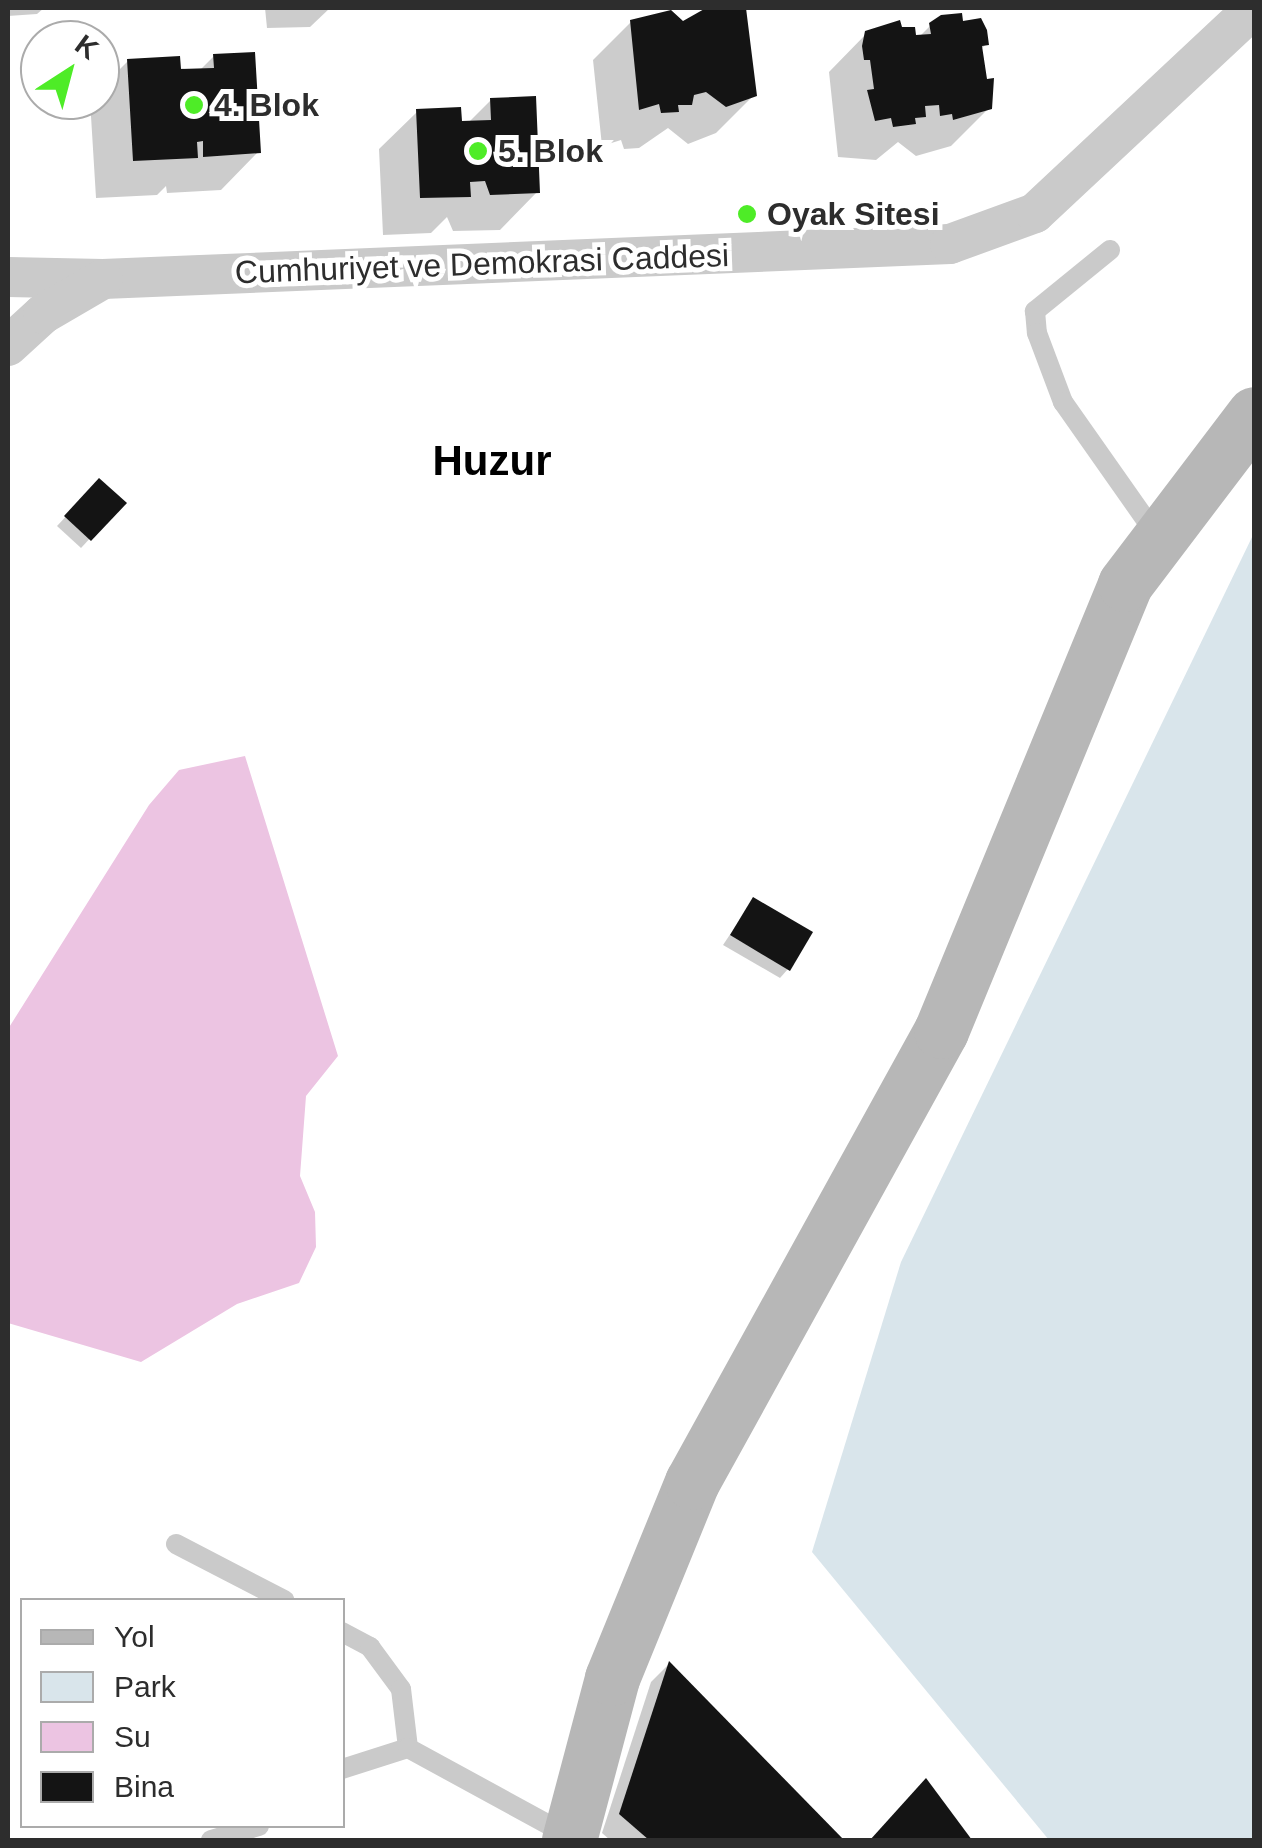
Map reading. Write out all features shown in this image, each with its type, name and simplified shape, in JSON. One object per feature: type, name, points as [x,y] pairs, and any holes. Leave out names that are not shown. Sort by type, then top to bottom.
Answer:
[{"type":"street","name":"Cumhuriyet ve Demokrasi Caddesi","points":[[8,277],[103,279],[950,244],[1035,213],[1254,8]]},
{"type":"street","name":"Cumhuriyet ve Demokrasi Caddesi","points":[[8,346],[44,314],[103,279]]},
{"type":"street","points":[[574,1839],[612,1678],[664,1544],[941,1031],[1125,584],[1254,414]]},
{"type":"lane","points":[[1110,250],[1036,310],[1037,334],[1063,402],[1159,539]]},
{"type":"lane","points":[[176,1544],[280,1598]]},
{"type":"lane","points":[[345,1634],[370,1648],[401,1689],[408,1748]]},
{"type":"lane","points":[[345,1768],[408,1748],[574,1839]]},
{"type":"lane","points":[[211,1840],[252,1828]]},
{"type":"green space","points":[[1254,533],[1254,1840],[1049,1840],[812,1552],[901,1262]]},
{"type":"water","points":[[245,756],[338,1056],[306,1096],[300,1176],[315,1212],[316,1247],[299,1283],[237,1304],[141,1362],[8,1323],[8,1029],[149,805],[179,770]]},
{"type":"building","points":[[706,8],[746,8],[757,96],[726,107],[706,92],[694,95],[692,105],[678,105],[679,112],[661,113],[659,104],[639,110],[630,20],[671,10],[683,21]]},
{"type":"building","points":[[962,13],[963,21],[981,18],[987,30],[989,45],[982,46],[987,79],[994,78],[992,109],[953,120],[952,114],[940,116],[939,105],[925,106],[926,117],[915,118],[916,124],[893,127],[891,118],[875,121],[867,90],[874,89],[870,60],[864,60],[862,46],[865,31],[900,20],[902,27],[915,27],[916,35],[931,34],[929,23],[941,15]]},
{"type":"building","name":"4. Blok","points":[[255,52],[261,153],[203,157],[203,141],[197,142],[198,158],[133,161],[127,59],[180,56],[181,69],[214,68],[213,54]]},
{"type":"building","name":"5. Blok","points":[[536,96],[540,193],[490,195],[485,181],[470,182],[471,197],[420,198],[416,109],[461,107],[462,121],[491,120],[490,98]]},
{"type":"building","points":[[99,478],[127,503],[91,541],[64,516]]},
{"type":"building","points":[[753,897],[813,932],[790,971],[730,935]]},
{"type":"building","points":[[669,1661],[844,1840],[649,1840],[619,1814]]},
{"type":"building","points":[[926,1778],[972,1840],[870,1840]]},
{"type":"place","name":"4. Blok","points":[[194,105]]},
{"type":"place","name":"5. Blok","points":[[478,151]]},
{"type":"place","name":"Oyak Sitesi","points":[[747,214]]},
{"type":"district","name":"Huzur","points":[[492,461]]}]
